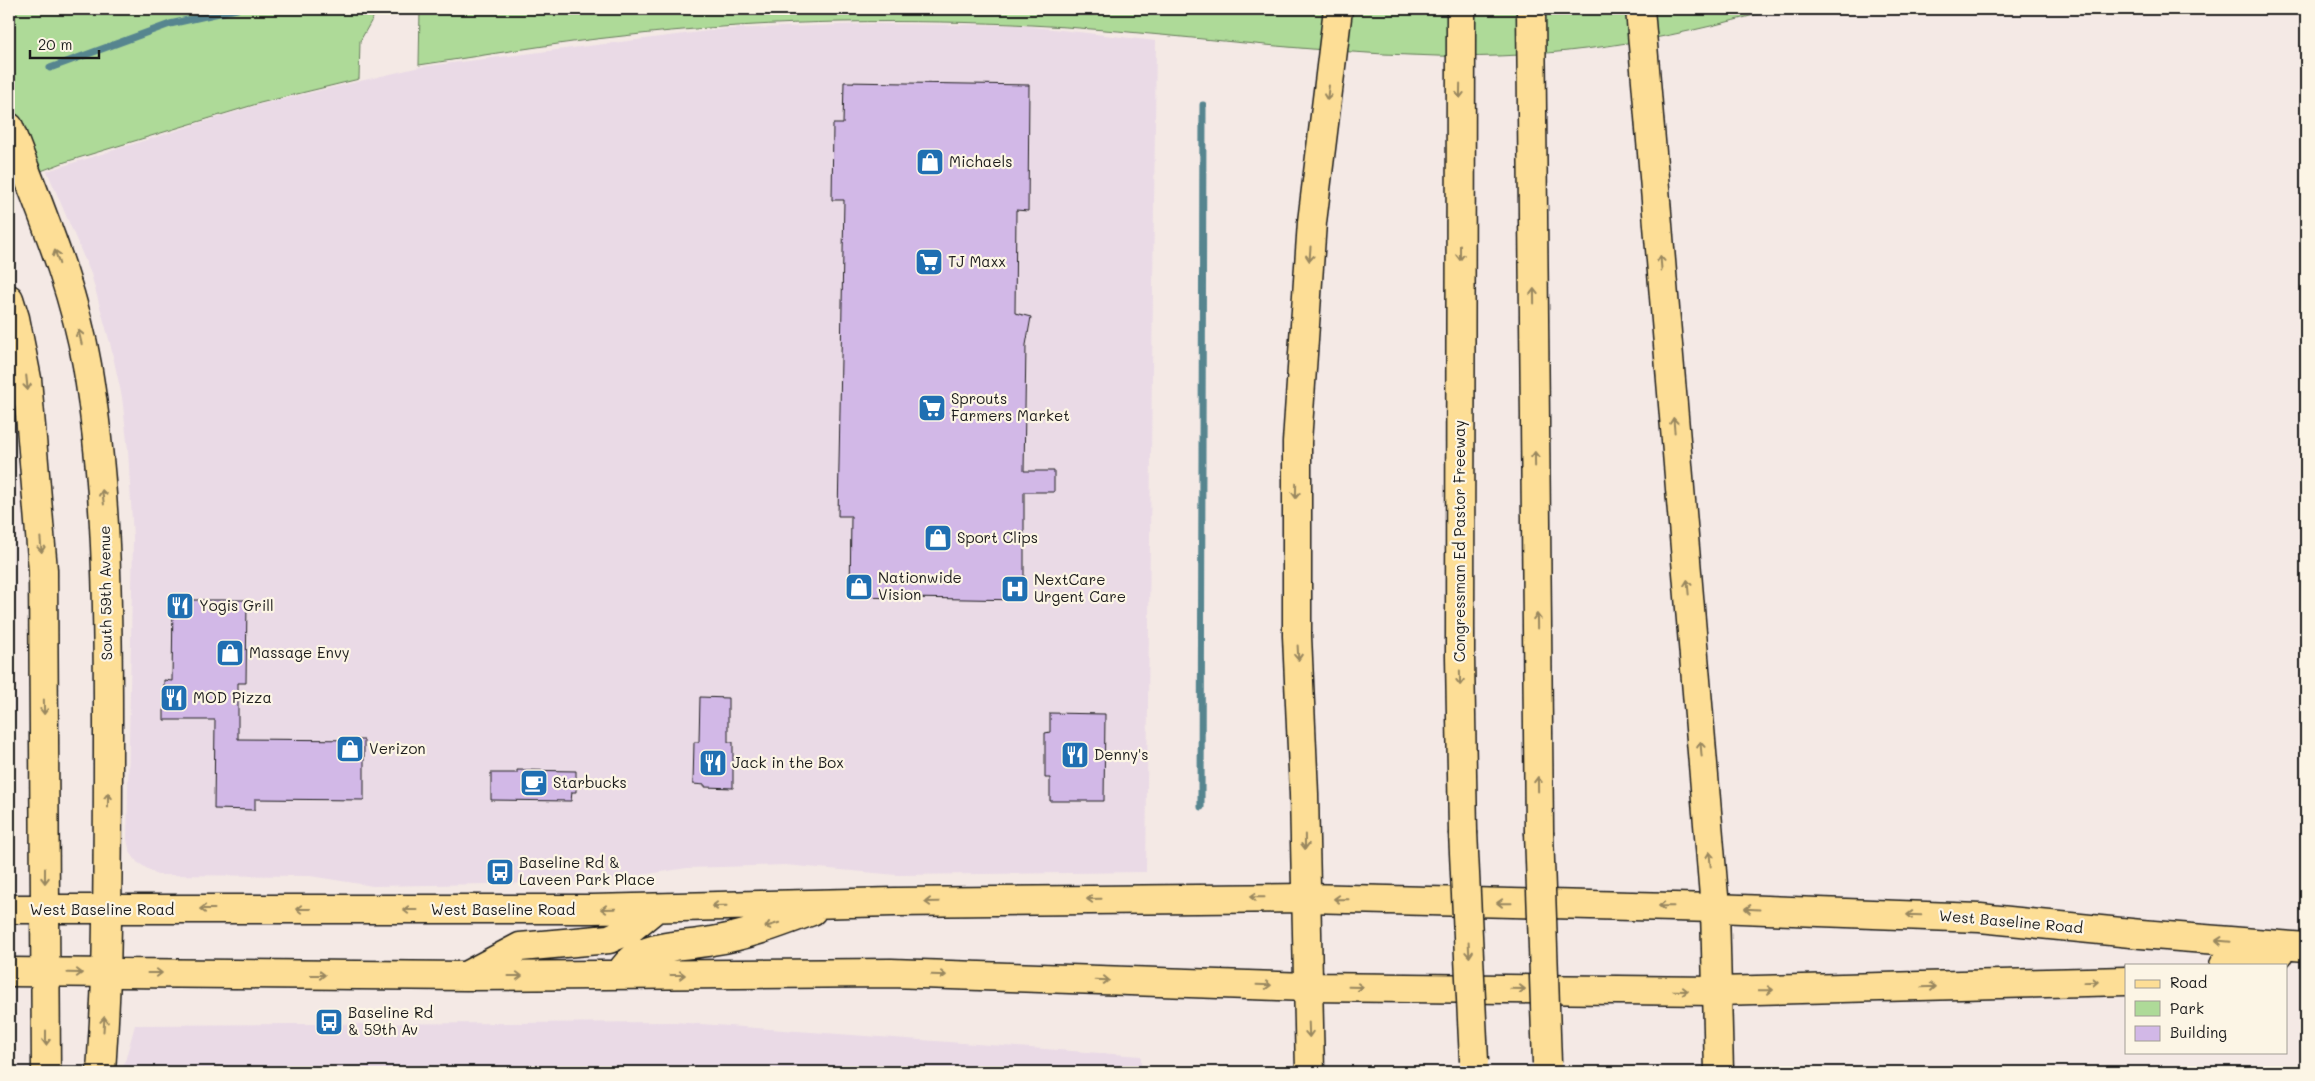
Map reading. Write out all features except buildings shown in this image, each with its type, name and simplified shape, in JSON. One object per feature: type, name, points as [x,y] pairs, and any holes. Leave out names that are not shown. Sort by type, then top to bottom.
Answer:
[{"type":"main road","points":[[1310,1072],[1304,794],[1297,636],[1297,442],[1312,222],[1338,9]]},
{"type":"main road","name":"Congressman Ed Pastor Freeway","points":[[1461,9],[1460,657],[1463,832],[1474,1067]]},
{"type":"main road","points":[[1531,9],[1539,832],[1548,1068]]},
{"type":"main road","points":[[1640,9],[1715,908],[1719,1072]]},
{"type":"main road","name":"South 59th Avenue","points":[[9,128],[51,238],[72,303],[88,374],[105,516],[108,598],[106,973],[101,1072]]},
{"type":"main road","points":[[9,299],[15,318],[27,379],[43,570],[46,1072]]},
{"type":"main road","name":"West Baseline Road","points":[[9,910],[656,908],[834,903],[1306,898],[1715,908],[1980,918],[2306,948]]},
{"type":"main road","points":[[619,975],[627,963],[638,956],[658,948],[714,941],[771,926],[834,903]]},
{"type":"main road","points":[[466,976],[520,947],[609,939],[621,935],[656,908]]},
{"type":"main road","name":"West Baseline Road","points":[[2229,964],[2306,948]]},
{"type":"main road","points":[[9,972],[466,976],[890,973],[1307,987],[1718,991],[2125,981]]},
{"type":"shaded area","points":[[868,24],[1018,25],[1156,41],[1146,872],[897,875],[785,865],[687,868],[597,882],[373,886],[310,876],[157,875],[137,862],[130,852],[127,840],[133,538],[128,450],[122,397],[110,343],[91,274],[47,171],[258,105],[420,67],[724,29]]},
{"type":"shaded area","points":[[9,526],[15,634],[9,839]]},
{"type":"shaded area","points":[[674,1022],[1141,1056],[1141,1072],[122,1072],[135,1025]]},
{"type":"green space","points":[[9,9],[378,9],[360,41],[359,79],[260,103],[65,162],[9,183]]},
{"type":"green space","points":[[420,9],[1775,9],[1650,39],[1608,46],[1522,55],[1437,56],[1331,51],[1119,31],[1013,24],[818,22],[671,31],[572,42],[419,65]]},
{"type":"waterway","points":[[50,68],[170,24],[237,9]]},
{"type":"waterway","points":[[1201,807],[1203,105]]},
{"type":"place","name":"Michaels","points":[[930,162]]},
{"type":"place","name":"TJ Maxx","points":[[929,262]]},
{"type":"place","name":"Sprouts Farmers Market","points":[[932,408]]},
{"type":"place","name":"Sport Clips","points":[[938,538]]},
{"type":"place","name":"Nationwide Vision","points":[[859,587]]},
{"type":"place","name":"NextCare Urgent Care","points":[[1015,589]]},
{"type":"place","name":"Yogis Grill","points":[[180,606]]},
{"type":"place","name":"Massage Envy","points":[[230,653]]},
{"type":"place","name":"MOD Pizza","points":[[174,698]]},
{"type":"place","name":"Verizon","points":[[350,749]]},
{"type":"place","name":"Denny's","points":[[1075,755]]},
{"type":"place","name":"Jack in the Box","points":[[713,763]]},
{"type":"place","name":"Starbucks","points":[[534,783]]},
{"type":"place","name":"Baseline Rd & Laveen Park Place","points":[[500,872]]},
{"type":"place","name":"Baseline Rd & 59th Av","points":[[329,1022]]}]
